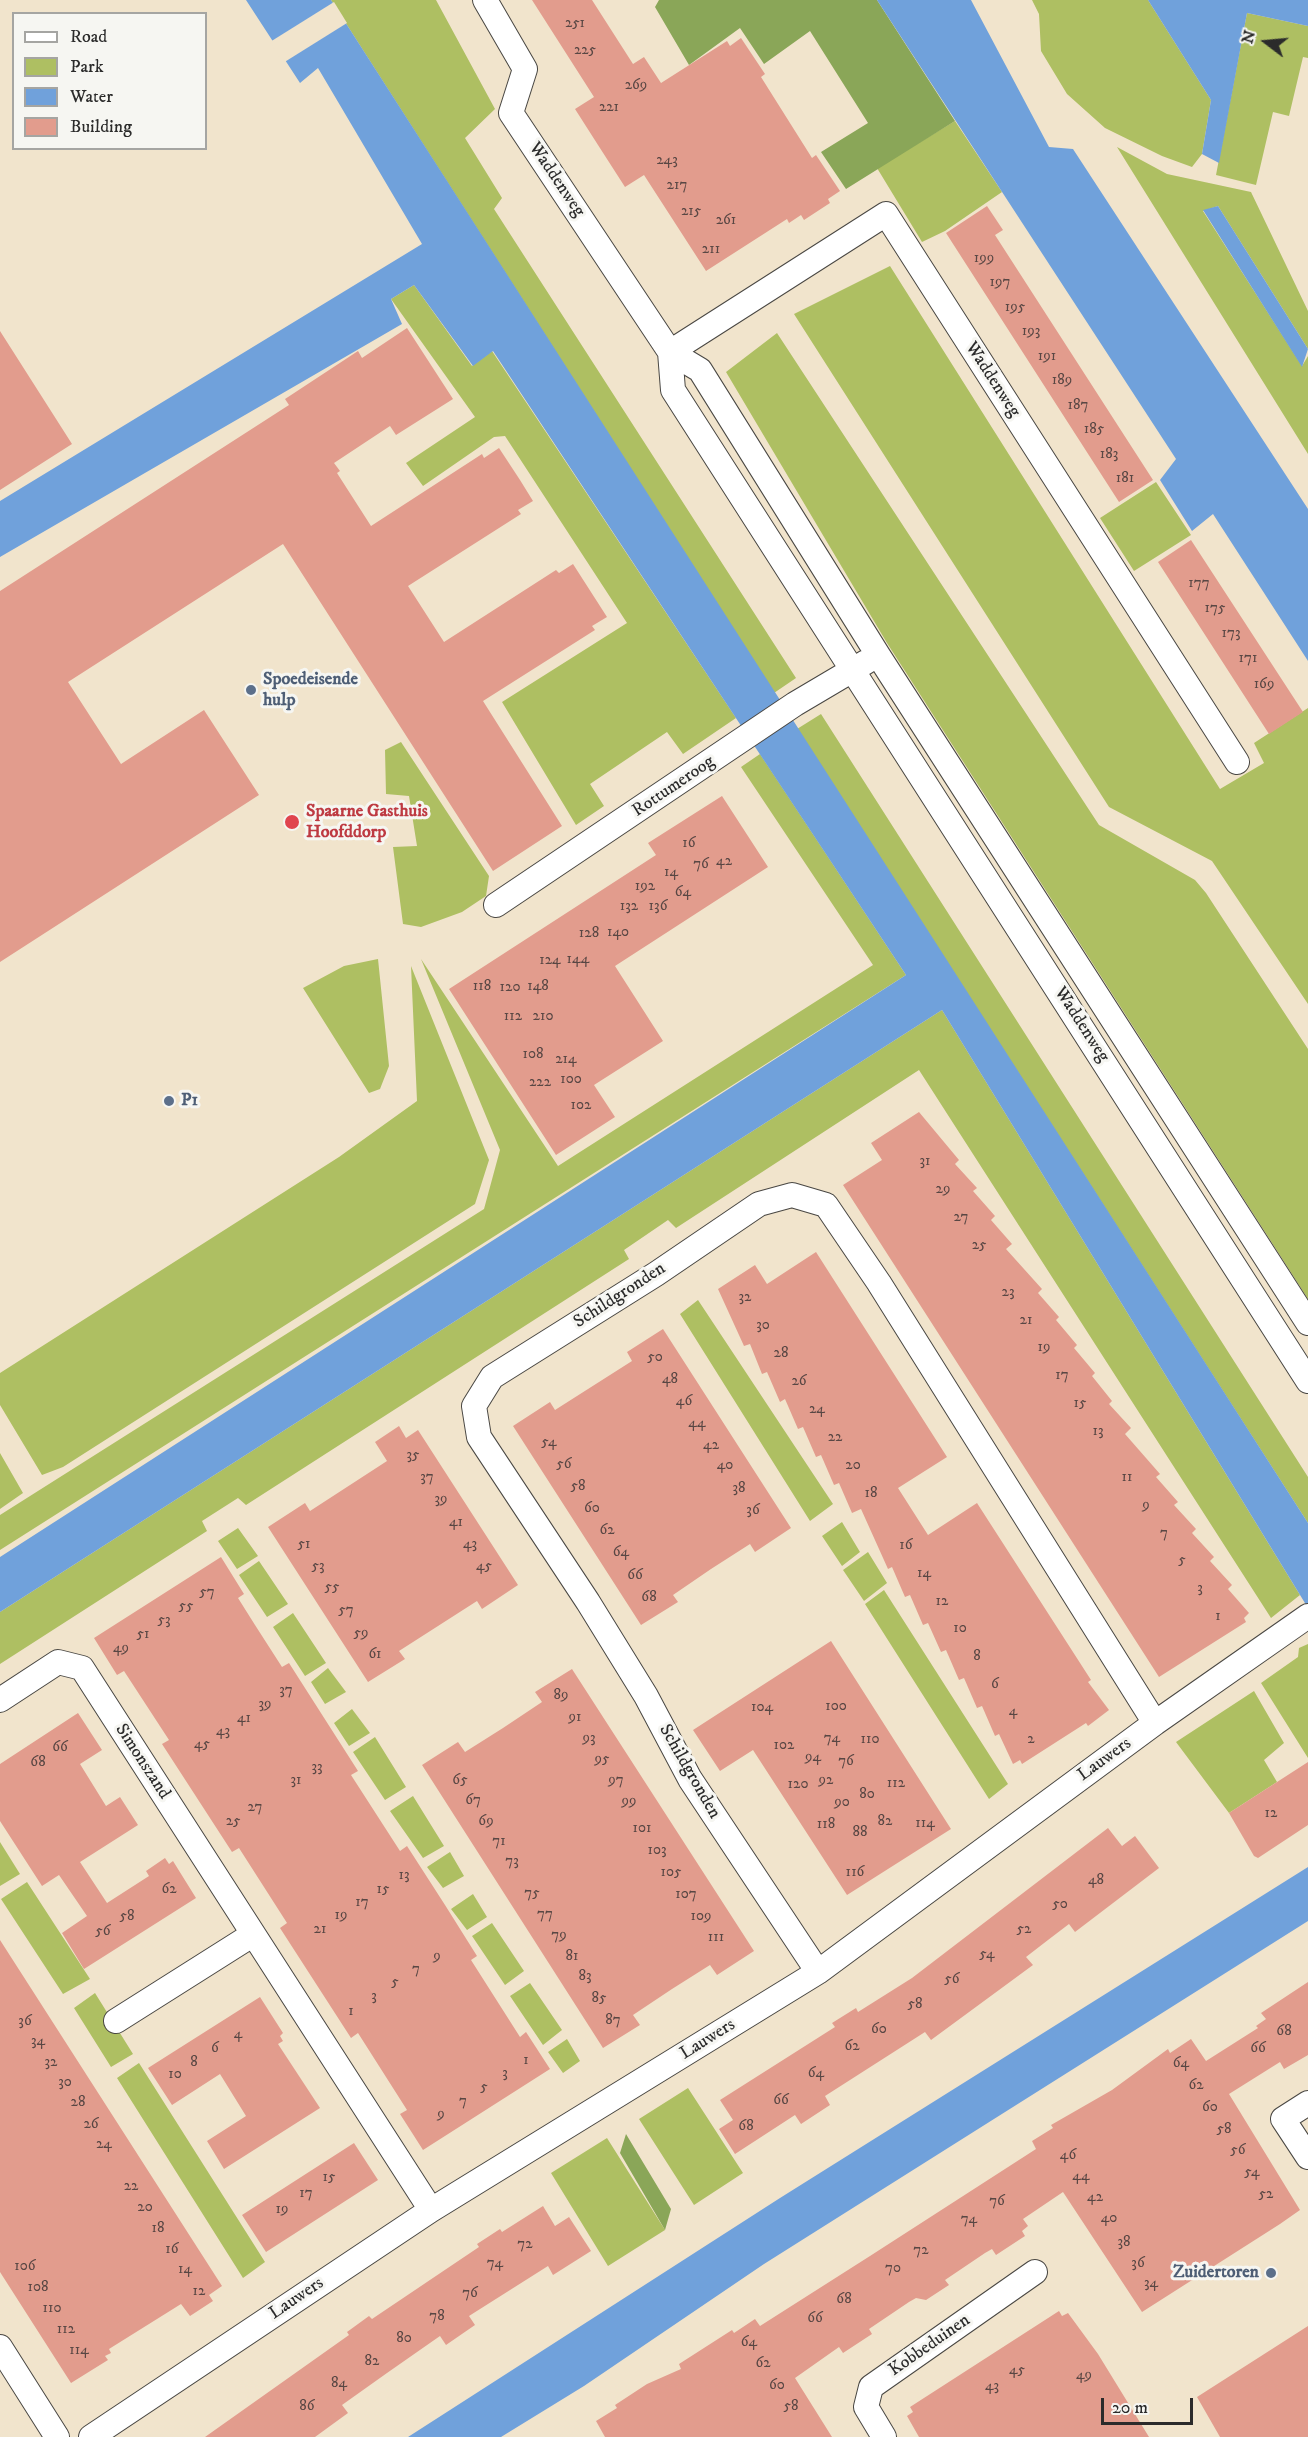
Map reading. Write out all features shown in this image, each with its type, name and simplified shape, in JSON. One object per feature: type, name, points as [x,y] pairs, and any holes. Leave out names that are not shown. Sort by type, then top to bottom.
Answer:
[{"type":"street","name":"Waddenweg","points":[[485,0],[525,69],[511,113],[670,352],[700,370],[878,655],[1308,1323]]},
{"type":"street","name":"Waddenweg","points":[[670,352],[886,214],[1237,762]]},
{"type":"street","name":"Waddenweg","points":[[670,352],[673,390],[1308,1381]]},
{"type":"street","points":[[853,671],[878,655]]},
{"type":"street","name":"Rottumeroog","points":[[496,905],[795,704],[853,671]]},
{"type":"street","name":"Schildgronden","points":[[818,1972],[690,1779],[646,1696],[588,1602],[479,1437],[474,1406],[492,1377],[759,1204],[792,1195],[826,1205],[879,1283],[1155,1723]]},
{"type":"street","name":"Lauwers","points":[[91,2437],[431,2210],[818,1972],[1155,1723],[1308,1616]]},
{"type":"street","name":"Simonszand","points":[[0,1700],[58,1662],[82,1668],[431,2210]]},
{"type":"street","points":[[116,2021],[252,1935]]},
{"type":"street","points":[[1308,2103],[1283,2119],[1308,2157]]},
{"type":"street","name":"Kobbeduinen","points":[[884,2437],[866,2407],[871,2387],[1035,2272]]},
{"type":"street","points":[[0,2347],[57,2437]]},
{"type":"green space","points":[[331,0],[436,0],[495,109],[465,138],[502,198],[494,209],[796,678],[774,693]]},
{"type":"green space","points":[[659,0],[877,0],[955,121],[846,189],[821,152],[868,123],[810,31],[764,64],[740,28],[689,65],[655,7]]},
{"type":"green space","points":[[1032,0],[1148,0],[1211,100],[1202,154],[1192,167],[1162,156],[1105,128],[1067,94],[1041,51],[1039,14]]},
{"type":"green space","points":[[1247,13],[1308,26],[1308,58],[1303,57],[1289,116],[1273,112],[1256,185],[1216,175]]},
{"type":"green space","points":[[955,121],[1002,192],[945,231],[922,242],[877,168]]},
{"type":"green space","points":[[1117,147],[1167,174],[1251,192],[1308,311],[1308,349],[1218,206],[1203,211],[1302,366],[1308,356],[1308,454]]},
{"type":"green space","points":[[890,266],[1220,789],[1264,763],[1254,743],[1308,708],[1308,1004],[1212,861],[1109,807],[794,314]]},
{"type":"green space","points":[[414,285],[472,366],[492,351],[736,718],[683,754],[667,732],[590,784],[604,806],[576,825],[502,702],[627,623],[505,436],[494,437],[423,486],[406,463],[475,417],[391,299]]},
{"type":"green space","points":[[777,333],[1099,825],[1195,880],[1206,893],[1308,1049],[1308,1299],[887,643],[726,372]]},
{"type":"green space","points":[[1156,482],[1191,535],[1134,571],[1100,518]]},
{"type":"green space","points":[[821,714],[1308,1477],[1308,1523],[797,729]]},
{"type":"green space","points":[[401,742],[489,876],[486,896],[462,912],[421,927],[403,924],[393,847],[417,846],[409,796],[386,794],[385,750]]},
{"type":"green space","points":[[760,754],[906,975],[0,1550],[0,1515],[484,1209],[500,1150],[421,959],[558,1166],[873,965],[741,767]]},
{"type":"green space","points":[[378,959],[389,1066],[380,1089],[369,1093],[303,988],[344,966]]},
{"type":"green space","points":[[411,966],[489,1160],[475,1204],[63,1467],[42,1475],[0,1405],[0,1373],[339,1157],[417,1101]]},
{"type":"green space","points":[[942,1010],[1300,1595],[1271,1618],[919,1070],[676,1228],[668,1220],[624,1250],[629,1259],[246,1505],[238,1498],[202,1521],[207,1531],[0,1664],[0,1612]]},
{"type":"green space","points":[[698,1300],[833,1504],[810,1521],[680,1314]]},
{"type":"green space","points":[[0,1453],[23,1493],[0,1509]]},
{"type":"green space","points":[[842,1522],[860,1552],[842,1566],[822,1536]]},
{"type":"green space","points":[[238,1528],[258,1556],[237,1569],[218,1541]]},
{"type":"green space","points":[[868,1552],[887,1583],[864,1601],[843,1570]]},
{"type":"green space","points":[[259,1561],[288,1604],[267,1617],[239,1575]]},
{"type":"green space","points":[[884,1590],[1008,1784],[989,1799],[865,1604]]},
{"type":"green space","points":[[293,1613],[326,1663],[305,1676],[273,1627]]},
{"type":"green space","points":[[1308,1644],[1308,1758],[1261,1683],[1298,1657],[1299,1648]]},
{"type":"green space","points":[[328,1668],[346,1692],[325,1704],[311,1682]]},
{"type":"green space","points":[[1254,1691],[1284,1743],[1264,1760],[1277,1782],[1229,1813],[1176,1742]]},
{"type":"green space","points":[[352,1709],[370,1733],[349,1746],[334,1723]]},
{"type":"green space","points":[[375,1737],[406,1787],[385,1800],[353,1752]]},
{"type":"green space","points":[[413,1796],[444,1846],[423,1858],[390,1811]]},
{"type":"green space","points":[[0,1842],[20,1874],[0,1886]]},
{"type":"green space","points":[[450,1852],[464,1876],[443,1888],[427,1867]]},
{"type":"green space","points":[[27,1882],[90,1979],[63,1994],[1,1899]]},
{"type":"green space","points":[[473,1894],[487,1917],[467,1930],[451,1909]]},
{"type":"green space","points":[[492,1923],[524,1971],[505,1985],[472,1936]]},
{"type":"green space","points":[[530,1983],[562,2030],[543,2045],[510,1996]]},
{"type":"green space","points":[[95,1993],[133,2054],[111,2067],[74,2008]]},
{"type":"green space","points":[[567,2039],[580,2061],[563,2073],[548,2052]]},
{"type":"green space","points":[[139,2063],[265,2262],[243,2278],[117,2078]]},
{"type":"green space","points":[[688,2088],[743,2173],[694,2205],[639,2119]]},
{"type":"green space","points":[[626,2134],[671,2209],[665,2230],[620,2153]]},
{"type":"green space","points":[[607,2138],[665,2230],[608,2266],[551,2173]]},
{"type":"water","points":[[246,0],[331,0],[1308,1523],[1308,1608],[942,1010],[0,1612],[0,1557],[906,975],[493,351],[473,366],[414,285],[391,299],[402,324],[0,557],[0,501],[422,244],[318,68],[300,83]]},
{"type":"water","points":[[877,0],[971,0],[1049,147],[1073,149],[1308,509],[1308,661],[1213,514],[1192,531],[1160,480],[1176,459]]},
{"type":"water","points":[[1148,0],[1308,0],[1308,26],[1247,13],[1219,163],[1202,154],[1211,100]]},
{"type":"water","points":[[1218,206],[1308,349],[1302,367],[1203,210]]},
{"type":"water","points":[[1308,1867],[1308,1921],[764,2264],[584,2386],[501,2437],[408,2437],[780,2198]]},
{"type":"pier","points":[[334,2],[347,23],[283,63],[270,42]]},
{"type":"building","points":[[532,0],[592,0],[633,64],[644,57],[661,83],[727,41],[730,46],[741,38],[765,74],[761,77],[812,158],[816,155],[840,191],[828,199],[830,203],[804,220],[801,215],[789,223],[787,219],[706,271],[644,175],[625,187],[598,145],[575,109],[594,97]]},
{"type":"building","points":[[987,206],[1003,230],[995,235],[1153,480],[1119,502],[946,233]]},
{"type":"building","points":[[407,328],[453,399],[396,435],[390,426],[334,463],[340,471],[337,473],[371,526],[482,454],[484,458],[499,448],[520,480],[533,501],[518,510],[521,514],[408,586],[444,642],[556,570],[559,573],[573,564],[607,617],[592,626],[595,630],[483,701],[562,826],[493,871],[283,544],[68,682],[121,764],[204,710],[259,795],[0,962],[0,591],[289,405],[285,399],[358,351],[362,358]]},
{"type":"building","points":[[0,331],[72,444],[0,490]]},
{"type":"building","points":[[1191,540],[1303,712],[1269,734],[1158,562]]},
{"type":"building","points":[[722,796],[768,867],[615,966],[663,1041],[594,1085],[615,1117],[556,1155],[449,989],[656,855],[648,843]]},
{"type":"building","points":[[919,1112],[959,1160],[955,1164],[977,1188],[973,1191],[995,1216],[991,1220],[1012,1244],[1006,1249],[1042,1289],[1038,1293],[1059,1317],[1056,1320],[1077,1345],[1074,1348],[1095,1373],[1092,1376],[1112,1401],[1109,1404],[1131,1428],[1125,1434],[1160,1474],[1156,1477],[1178,1502],[1174,1505],[1196,1529],[1192,1533],[1214,1557],[1210,1561],[1232,1585],[1228,1589],[1249,1613],[1244,1618],[1246,1622],[1159,1677],[843,1185],[882,1160],[871,1143]]},
{"type":"building","points":[[816,1252],[947,1457],[898,1488],[928,1535],[977,1503],[1091,1680],[1088,1682],[1109,1710],[1088,1726],[1086,1723],[1022,1764],[1020,1760],[1013,1764],[999,1734],[995,1736],[982,1706],[977,1708],[964,1678],[959,1680],[946,1650],[941,1652],[928,1623],[923,1625],[910,1595],[905,1597],[892,1567],[888,1569],[861,1509],[852,1513],[839,1483],[834,1485],[821,1455],[816,1457],[803,1427],[798,1429],[785,1399],[780,1402],[767,1372],[762,1374],[750,1344],[744,1346],[718,1289],[755,1265],[767,1284]]},
{"type":"building","points":[[663,1329],[791,1528],[755,1552],[750,1544],[711,1569],[673,1595],[678,1602],[641,1625],[513,1426],[550,1402],[555,1410],[632,1361],[627,1352]]},
{"type":"building","points":[[399,1426],[406,1438],[418,1430],[518,1585],[482,1609],[477,1601],[399,1651],[405,1659],[368,1682],[268,1527],[305,1503],[310,1511],[387,1461],[375,1442]]},
{"type":"building","points":[[221,1557],[244,1594],[238,1598],[255,1625],[282,1667],[289,1663],[358,1771],[351,1775],[400,1851],[407,1846],[477,1956],[471,1960],[520,2037],[526,2032],[550,2069],[423,2150],[400,2114],[407,2110],[358,2033],[351,2038],[280,1928],[287,1923],[239,1848],[232,1852],[162,1744],[169,1740],[124,1671],[117,1675],[94,1638]]},
{"type":"building","points":[[831,1641],[951,1829],[847,1895],[753,1750],[720,1771],[693,1730]]},
{"type":"building","points":[[572,1669],[754,1951],[717,1975],[710,1965],[672,1989],[633,2015],[640,2025],[603,2048],[422,1765],[458,1742],[465,1752],[503,1728],[542,1702],[535,1692]]},
{"type":"building","points":[[78,1713],[102,1750],[80,1764],[106,1806],[120,1797],[138,1825],[80,1862],[107,1903],[149,1876],[146,1871],[165,1858],[169,1864],[173,1861],[196,1898],[84,1969],[62,1933],[87,1916],[59,1875],[42,1886],[0,1821],[0,1764]]},
{"type":"building","points":[[1308,1762],[1308,1825],[1258,1858],[1254,1856],[1229,1813]]},
{"type":"building","points":[[1108,1828],[1122,1846],[1135,1836],[1159,1868],[1075,1932],[1069,1924],[1026,1957],[1033,1965],[931,2040],[925,2032],[825,2096],[830,2105],[801,2124],[795,2115],[735,2154],[719,2129],[733,2120],[720,2100],[835,2027],[832,2023],[856,2008],[858,2012],[912,1978]]},
{"type":"building","points":[[0,1940],[222,2286],[209,2295],[213,2301],[190,2316],[181,2304],[109,2349],[111,2353],[105,2356],[108,2360],[71,2383],[0,2272]]},
{"type":"building","points":[[1308,1982],[1308,2055],[1284,2069],[1280,2062],[1229,2094],[1300,2210],[1280,2224],[1142,2312],[1063,2192],[1023,2219],[1028,2226],[1022,2231],[1025,2236],[996,2255],[992,2249],[985,2253],[945,2280],[949,2285],[926,2300],[916,2298],[909,2302],[869,2329],[872,2334],[843,2353],[839,2347],[795,2378],[832,2437],[605,2437],[596,2421],[617,2408],[615,2405],[647,2384],[681,2369],[679,2364],[732,2330],[734,2333],[755,2319],[760,2326],[870,2256],[1036,2149],[1032,2141],[1053,2128],[1051,2125],[1112,2090],[1168,2049],[1170,2053],[1191,2039],[1206,2061],[1258,2028],[1256,2026],[1266,2019],[1261,2013]]},
{"type":"building","points":[[260,1997],[283,2033],[280,2036],[283,2041],[278,2044],[320,2108],[224,2169],[207,2141],[246,2116],[220,2074],[172,2105],[148,2068]]},
{"type":"building","points":[[354,2143],[378,2180],[266,2252],[242,2215]]},
{"type":"building","points":[[543,2206],[555,2226],[569,2217],[591,2251],[553,2275],[548,2266],[469,2316],[475,2325],[446,2345],[440,2336],[387,2373],[342,2405],[348,2413],[315,2437],[205,2437],[349,2335],[347,2332],[369,2316],[372,2319],[479,2247],[477,2244],[500,2229],[502,2232]]},
{"type":"building","points":[[1059,2311],[1062,2316],[1068,2313],[1098,2354],[1149,2437],[919,2437],[907,2416],[913,2412],[910,2407]]},
{"type":"building","points":[[1308,2326],[1308,2437],[1220,2437],[1197,2397]]},
{"type":"place","name":"Spoedeisende hulp","points":[[251,690]]},
{"type":"place","name":"Spaarne Gasthuis Hoofddorp","points":[[292,822]]},
{"type":"place","name":"P1","points":[[169,1101]]},
{"type":"place","name":"Zuidertoren","points":[[1271,2273]]}]
